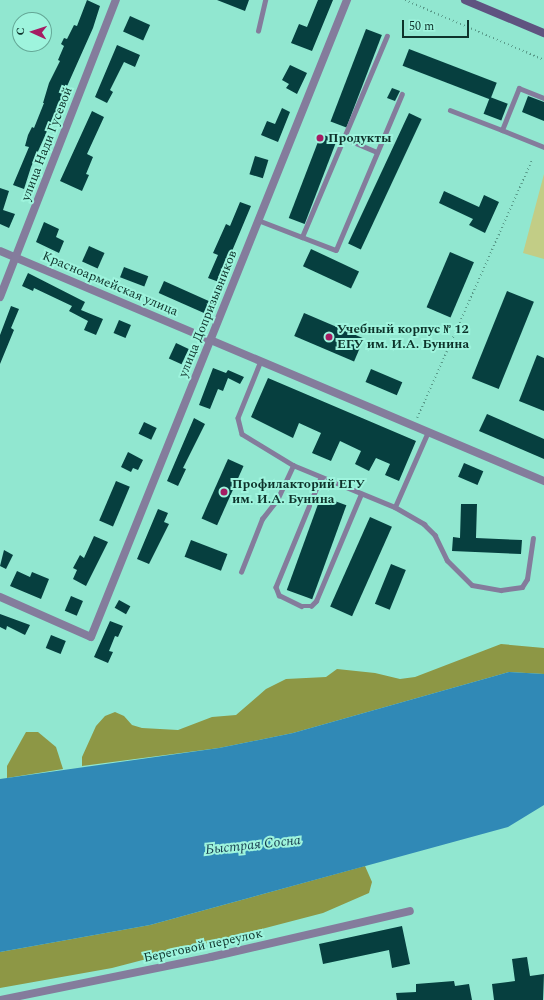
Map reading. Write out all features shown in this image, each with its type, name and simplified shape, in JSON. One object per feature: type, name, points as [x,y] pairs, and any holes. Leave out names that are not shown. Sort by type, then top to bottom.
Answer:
[{"type":"main road","points":[[465,0],[544,33]]},
{"type":"street","name":"улица Нади Гусевой","points":[[0,297],[116,0]]},
{"type":"street","name":"улица Допризывников","points":[[0,597],[91,637],[347,0]]},
{"type":"street","name":"Красноармейская улица","points":[[0,251],[544,481]]},
{"type":"street","name":"Береговой переулок","points":[[0,1000],[212,957],[410,911]]},
{"type":"lane","points":[[258,31],[265,0]]},
{"type":"lane","points":[[302,237],[387,36]]},
{"type":"lane","points":[[502,130],[519,88],[544,98]]},
{"type":"lane","points":[[258,220],[336,250],[402,94]]},
{"type":"lane","points":[[450,110],[544,147]]},
{"type":"lane","points":[[344,138],[377,152]]},
{"type":"lane","points":[[261,361],[240,413],[239,429],[242,434],[267,451],[321,478],[395,507],[429,528],[447,560],[466,580],[483,588],[510,590],[524,585],[528,579],[533,538]]},
{"type":"lane","points":[[395,507],[428,432]]},
{"type":"lane","points":[[241,572],[262,519],[277,500],[293,465]]},
{"type":"lane","points":[[321,478],[276,587],[281,596],[302,606],[311,606],[316,601],[361,494]]},
{"type":"path","points":[[405,0],[544,60]]},
{"type":"path","points":[[414,426],[532,160]]},
{"type":"green space","points":[[544,174],[544,259],[523,253]]},
{"type":"green space","points":[[501,644],[544,648],[544,674],[509,672],[293,733],[219,748],[82,766],[82,757],[96,726],[105,716],[115,712],[124,716],[132,725],[142,728],[178,730],[212,717],[236,715],[266,689],[286,679],[326,677],[337,669],[375,673],[400,679],[415,677]]},
{"type":"green space","points":[[26,732],[38,732],[56,747],[63,769],[7,778],[7,766]]},
{"type":"green space","points":[[365,866],[372,882],[369,893],[323,913],[112,968],[0,988],[0,952],[150,925]]},
{"type":"water","name":"Быстрая Сосна","points":[[509,672],[544,674],[544,805],[508,827],[150,925],[0,952],[0,779],[219,748],[293,733]]},
{"type":"building","points":[[87,0],[100,6],[93,28],[31,167],[24,189],[13,185],[29,147],[25,146],[28,135],[32,127],[34,128],[44,103],[49,83],[60,61],[58,60],[64,46],[61,44],[64,38],[67,39],[74,25],[77,26]]},
{"type":"building","points":[[217,0],[249,0],[245,11]]},
{"type":"building","points":[[318,0],[333,0],[312,51],[291,43],[299,24],[307,27]]},
{"type":"building","points":[[130,16],[150,25],[143,40],[123,32]]},
{"type":"building","points":[[366,29],[382,35],[346,128],[331,121]]},
{"type":"building","points":[[117,45],[140,55],[135,67],[124,62],[110,90],[113,92],[107,103],[95,97]]},
{"type":"building","points":[[409,49],[497,83],[490,99],[403,66]]},
{"type":"building","points":[[290,65],[307,73],[297,94],[286,88],[289,84],[282,80]]},
{"type":"building","points":[[392,88],[400,91],[395,101],[387,98]]},
{"type":"building","points":[[528,96],[544,102],[544,121],[522,112]]},
{"type":"building","points":[[490,97],[508,104],[501,121],[484,114]]},
{"type":"building","points":[[282,108],[290,112],[278,142],[261,135],[267,121],[275,124]]},
{"type":"building","points":[[92,111],[104,117],[87,154],[93,157],[86,174],[89,175],[82,191],[60,181]]},
{"type":"building","points":[[409,113],[422,119],[361,249],[348,244]]},
{"type":"building","points":[[321,134],[337,140],[305,224],[289,218]]},
{"type":"building","points":[[255,156],[268,160],[263,178],[249,174]]},
{"type":"building","points":[[0,188],[9,191],[3,210],[15,214],[9,228],[0,224]]},
{"type":"building","points":[[444,191],[479,207],[484,195],[499,202],[485,233],[469,225],[473,219],[439,203]]},
{"type":"building","points":[[240,202],[251,206],[219,282],[208,278],[218,255],[213,253],[226,224],[230,226]]},
{"type":"building","points":[[44,222],[59,229],[56,237],[64,241],[59,253],[36,242]]},
{"type":"building","points":[[89,246],[105,253],[98,268],[82,262]]},
{"type":"building","points":[[311,249],[359,271],[351,289],[303,266]]},
{"type":"building","points":[[450,252],[474,262],[450,317],[427,307]]},
{"type":"building","points":[[124,267],[148,276],[144,287],[120,277]]},
{"type":"building","points":[[28,273],[85,302],[81,310],[103,319],[96,335],[84,330],[88,321],[69,311],[72,306],[34,288],[33,291],[22,286]]},
{"type":"building","points":[[164,281],[212,302],[206,314],[159,293]]},
{"type":"building","points":[[507,291],[534,302],[499,389],[472,378]]},
{"type":"building","points":[[11,306],[19,309],[11,328],[14,330],[0,364],[0,335]]},
{"type":"building","name":"Учебный корпус № 12 ЕГУ им. И.А. Бунина","points":[[304,313],[364,338],[354,361],[294,336]]},
{"type":"building","points":[[119,320],[131,325],[125,338],[114,333]]},
{"type":"building","points":[[176,343],[189,349],[182,364],[169,358]]},
{"type":"building","points":[[537,355],[544,358],[544,411],[519,401]]},
{"type":"building","points":[[213,368],[226,373],[228,370],[244,377],[240,384],[228,378],[223,391],[218,389],[210,409],[199,405]]},
{"type":"building","points":[[371,369],[402,382],[397,395],[366,382]]},
{"type":"building","points":[[268,378],[416,441],[399,481],[385,475],[390,464],[376,458],[369,471],[355,464],[361,451],[340,441],[331,461],[312,453],[321,433],[299,423],[293,438],[251,417]]},
{"type":"building","points":[[487,414],[544,439],[544,459],[479,431]]},
{"type":"building","points":[[194,418],[205,424],[183,468],[186,469],[178,486],[167,481]]},
{"type":"building","points":[[144,422],[157,428],[151,440],[139,434]]},
{"type":"building","points":[[128,452],[143,460],[138,470],[133,468],[131,472],[121,467]]},
{"type":"building","name":"Профилакторий ЕГУ им. И.А. Бунина","points":[[228,459],[244,466],[217,525],[202,518]]},
{"type":"building","points":[[464,463],[483,471],[477,485],[458,477]]},
{"type":"building","points":[[116,481],[130,487],[113,526],[99,521]]},
{"type":"building","points":[[321,496],[346,505],[312,599],[287,590]]},
{"type":"building","points":[[461,504],[477,504],[476,538],[522,540],[521,554],[452,551],[453,537],[460,538]]},
{"type":"building","points":[[158,509],[168,513],[164,522],[169,524],[149,564],[137,559]]},
{"type":"building","points":[[370,517],[392,527],[352,616],[330,607]]},
{"type":"building","points":[[94,536],[108,542],[86,586],[73,579],[77,570],[73,568],[80,555],[84,558]]},
{"type":"building","points":[[191,540],[227,554],[221,571],[185,557]]},
{"type":"building","points":[[4,550],[13,555],[6,569],[0,566]]},
{"type":"building","points":[[391,564],[406,570],[390,610],[375,604]]},
{"type":"building","points":[[17,571],[30,577],[32,572],[49,579],[41,599],[10,586]]},
{"type":"building","points":[[71,596],[83,601],[77,616],[65,611]]},
{"type":"building","points":[[119,600],[130,606],[126,614],[115,608]]},
{"type":"building","points":[[0,614],[30,625],[25,635],[7,626],[6,630],[0,627]]},
{"type":"building","points":[[110,621],[123,626],[118,637],[115,636],[109,651],[113,652],[108,663],[94,657]]},
{"type":"building","points":[[51,635],[66,641],[61,654],[46,648]]},
{"type":"building","points":[[402,926],[410,964],[392,968],[389,950],[323,964],[319,944]]},
{"type":"building","points":[[527,957],[530,976],[544,974],[543,1000],[494,1000],[492,984],[515,981],[512,959]]},
{"type":"building","points":[[454,981],[455,986],[469,984],[472,1000],[397,1000],[396,993],[416,992],[416,984]]},
{"type":"place","name":"Продукты","points":[[320,138]]},
{"type":"place","name":"Учебный корпус № 12 ЕГУ им. И.А. Бунина","points":[[329,337]]},
{"type":"place","name":"Профилакторий ЕГУ им. И.А. Бунина","points":[[224,492]]}]
